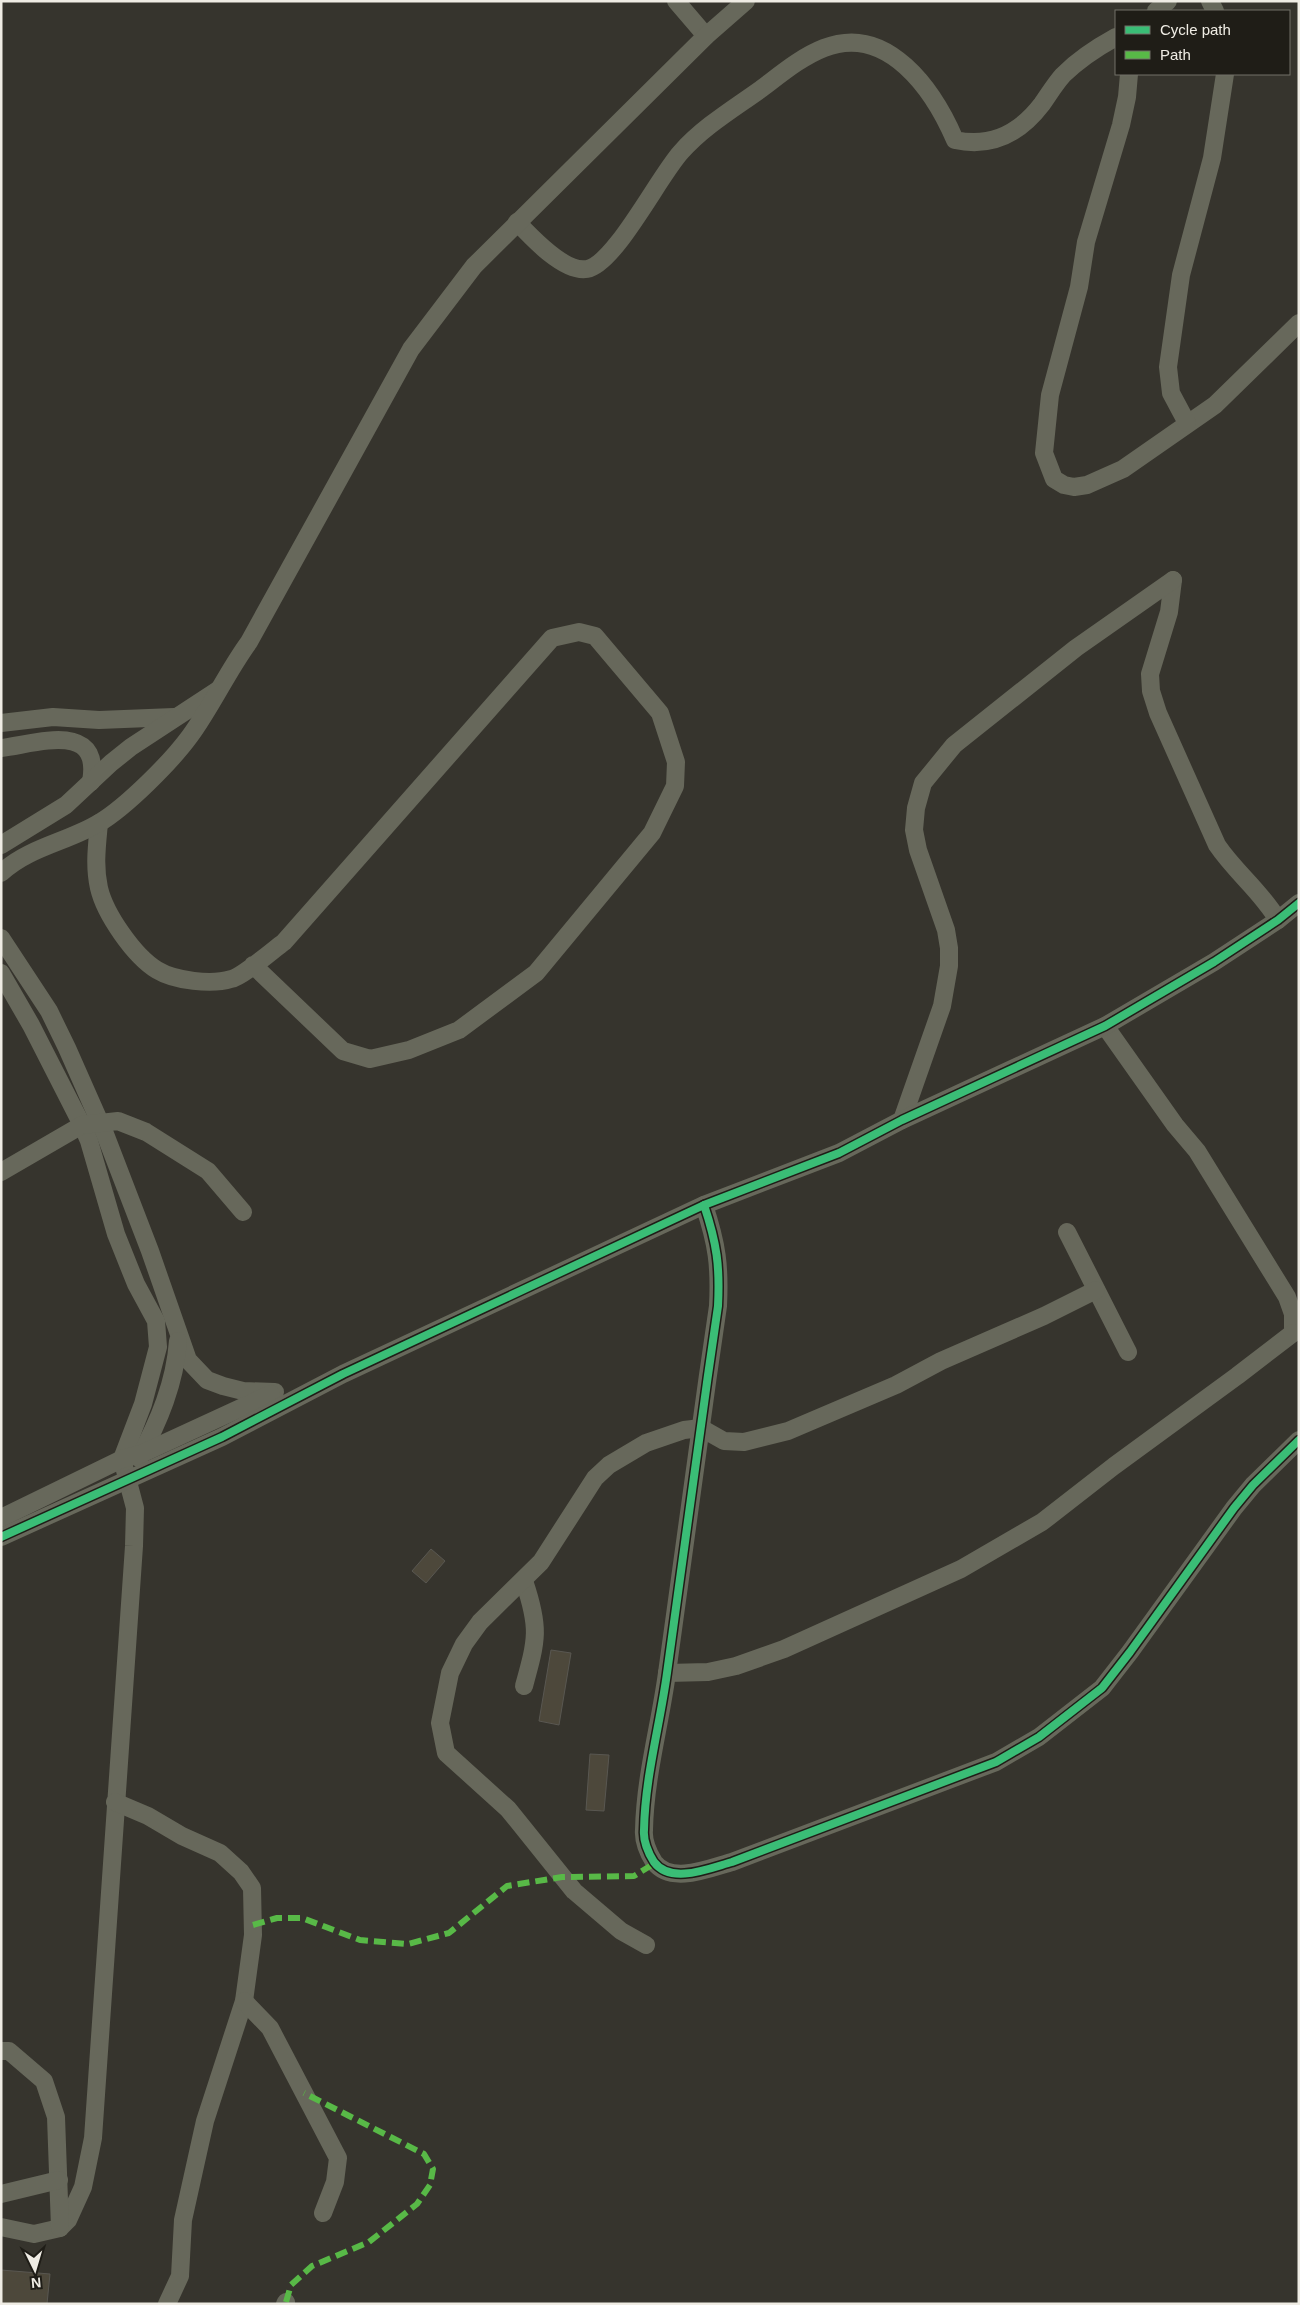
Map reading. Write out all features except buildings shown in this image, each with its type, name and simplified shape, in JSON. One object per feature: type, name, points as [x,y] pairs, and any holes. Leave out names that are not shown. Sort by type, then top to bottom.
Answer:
[{"type":"street","points":[[676,1],[706,36]]},
{"type":"street","points":[[1,873],[34,851],[99,823],[134,796],[189,738],[258,626],[411,349],[474,266],[706,36],[746,1]]},
{"type":"street","points":[[1157,10],[1168,1]]},
{"type":"street","points":[[517,222],[542,248],[564,262],[581,269],[597,266],[609,255],[623,236],[660,179],[681,151],[711,124],[807,55],[826,47],[846,43],[861,44],[881,50],[903,63],[922,82],[942,110],[956,140],[973,144],[990,142],[1020,127],[1041,106],[1062,77],[1085,55],[1115,38]]},
{"type":"street","points":[[1129,75],[1121,125],[1086,242],[1079,287],[1050,396],[1044,453],[1048,468],[1054,479],[1064,485],[1074,487],[1087,486],[1123,469],[1215,405],[1299,323]]},
{"type":"street","points":[[1187,424],[1171,393],[1168,367],[1181,275],[1212,158],[1225,75]]},
{"type":"street","points":[[902,1120],[942,1006],[949,966],[946,930],[918,850],[914,830],[916,808],[922,783],[954,745],[1076,648],[1173,580],[1169,612],[1150,674],[1156,706],[1217,845],[1229,863],[1266,900],[1278,920]]},
{"type":"street","points":[[99,823],[96,862],[99,888],[110,914],[130,944],[157,970],[183,980],[233,979],[284,942],[552,638],[579,632],[595,636],[660,713],[676,762],[675,786],[652,832],[536,972],[459,1030],[409,1050],[370,1059],[343,1050],[253,965]]},
{"type":"street","points":[[1,845],[66,806],[111,763],[175,717],[218,690]]},
{"type":"street","points":[[1,723],[53,717],[109,720],[175,717]]},
{"type":"street","points":[[1,748],[54,739],[69,740],[81,745],[90,754],[93,766],[91,782]]},
{"type":"street","points":[[1,1537],[274,1412],[294,1398],[343,1374],[704,1205],[838,1153],[902,1120],[1105,1026],[1214,962],[1278,920],[1299,903]]},
{"type":"street","points":[[1,938],[49,1011],[67,1048],[91,1124],[89,1141],[116,1234],[136,1284],[156,1322],[158,1333],[158,1347],[143,1404],[122,1459],[135,1508],[130,1614],[115,1802],[93,2138],[83,2187],[75,2209],[60,2228],[34,2234],[1,2227]]},
{"type":"street","points":[[1,973],[91,1124],[150,1251],[188,1360],[207,1380],[242,1391],[275,1392]]},
{"type":"street","points":[[667,1673],[708,1672],[736,1666],[784,1649],[961,1569],[1042,1522],[1114,1466],[1296,1334],[1293,1314],[1286,1297],[1197,1151],[1175,1124],[1105,1026]]},
{"type":"street","points":[[1,1172],[91,1124],[118,1121],[154,1137],[208,1171],[243,1212]]},
{"type":"street","points":[[704,1205],[715,1236],[720,1267],[718,1306],[667,1673],[645,1803],[644,1833],[647,1848],[655,1863],[667,1871],[695,1872],[732,1862],[996,1762],[1039,1737],[1102,1688],[1234,1508],[1253,1485],[1299,1440]]},
{"type":"street","points":[[1068,1232],[1128,1352]]},
{"type":"street","points":[[646,1945],[621,1931],[574,1891],[508,1809],[446,1753],[440,1723],[450,1673],[464,1644],[480,1622],[524,1581],[541,1562],[589,1486],[609,1465],[646,1444],[684,1430],[701,1428],[724,1441],[744,1442],[788,1431],[896,1385],[941,1361],[1044,1316],[1096,1290]]},
{"type":"street","points":[[127,1480],[141,1454],[169,1391],[176,1368],[179,1336]]},
{"type":"street","points":[[1,1518],[122,1459],[141,1454],[275,1392],[343,1374]]},
{"type":"street","points":[[524,1581],[534,1612],[536,1643],[524,1686]]},
{"type":"street","points":[[115,1802],[148,1816],[182,1836],[220,1853],[241,1872],[252,1888],[253,1935],[244,2001],[205,2121],[183,2220],[180,2276],[167,2304]]},
{"type":"street","points":[[244,2001],[270,2028],[338,2158],[335,2182],[323,2213]]},
{"type":"street","points":[[1,2051],[9,2051],[44,2081],[56,2117],[60,2228]]},
{"type":"street","points":[[1,2194],[59,2180]]},
{"type":"marked path","points":[[253,1925],[277,1918],[302,1918],[360,1940],[408,1944],[449,1933],[507,1886],[562,1877],[634,1876],[655,1863]]},
{"type":"marked path","points":[[286,2302],[291,2285],[312,2266],[369,2242],[417,2204],[430,2185],[433,2169],[424,2154],[304,2093]]},
{"type":"cycle path","points":[[1,1537],[222,1437],[343,1374],[704,1205],[839,1153],[902,1120],[1105,1026],[1214,962],[1278,920],[1299,903]]},
{"type":"cycle path","points":[[704,1205],[717,1255],[718,1306],[667,1673],[645,1810],[644,1834],[648,1851],[654,1862],[661,1869],[670,1873],[691,1873],[732,1862],[996,1762],[1039,1737],[1102,1688],[1234,1508],[1253,1485],[1299,1440]]}]
